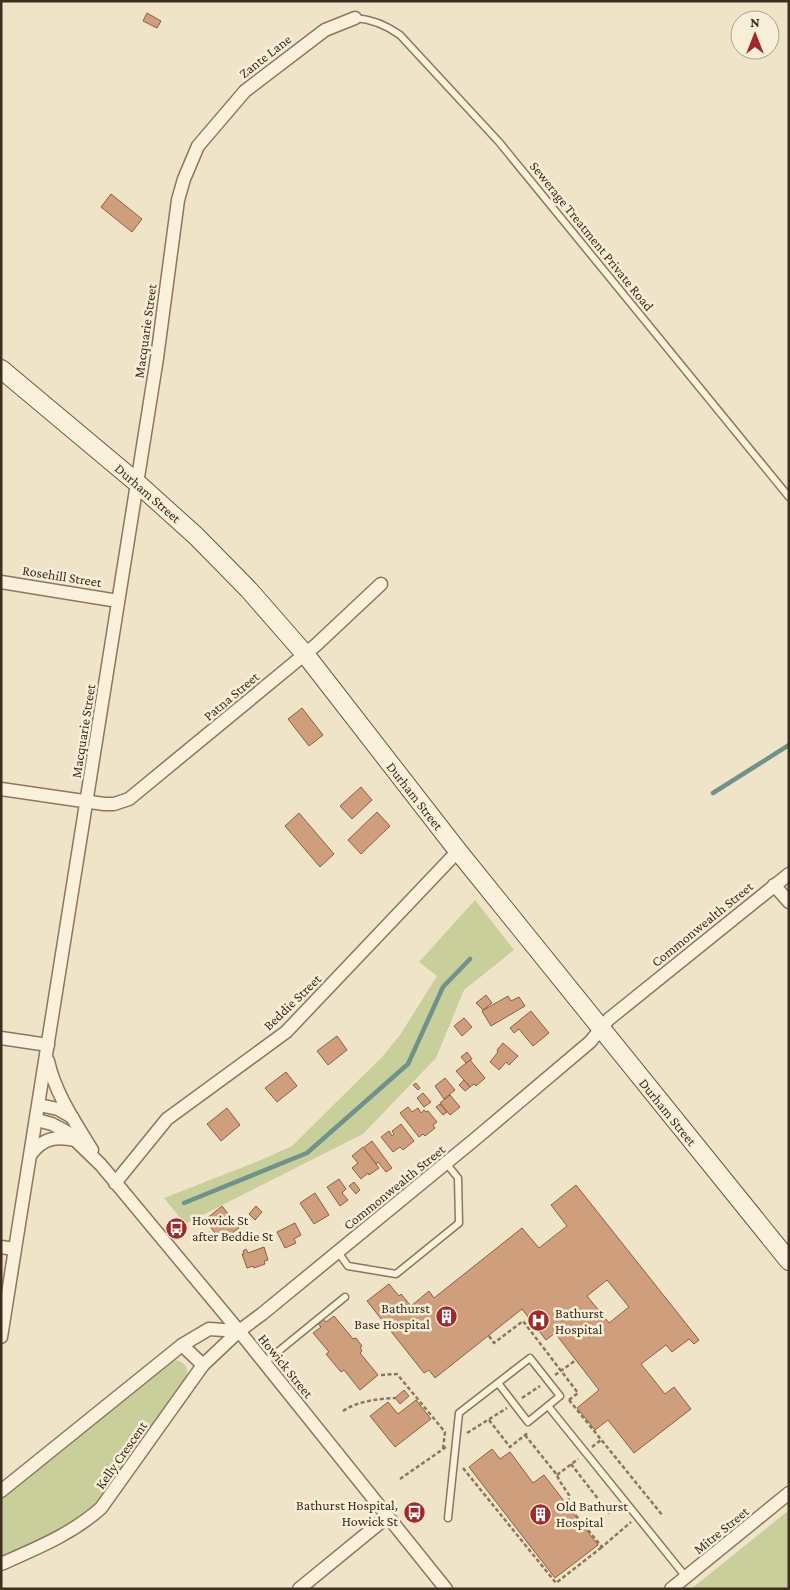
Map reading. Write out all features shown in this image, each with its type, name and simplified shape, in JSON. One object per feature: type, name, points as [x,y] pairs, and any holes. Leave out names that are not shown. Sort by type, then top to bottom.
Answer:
[{"type":"main road","name":"Durham Street","points":[[1,369],[136,482],[196,536],[249,590],[305,654],[458,851],[789,1261]]},
{"type":"street","name":"Zante Lane","points":[[206,134],[245,91],[325,30],[355,18]]},
{"type":"street","name":"Macquarie Street","points":[[1,1338],[8,1248],[37,1120],[157,358],[178,200],[191,159],[206,134]]},
{"type":"street","name":"Rosehill Street","points":[[1,582],[118,601]]},
{"type":"street","name":"Patna Street","points":[[1,789],[87,802],[114,804],[134,795],[305,654],[381,584]]},
{"type":"street","name":"Beddie Street","points":[[115,1183],[168,1119],[286,1032],[458,851]]},
{"type":"street","name":"Commonwealth Street","points":[[239,1331],[338,1252],[590,1042],[609,1019],[789,874]]},
{"type":"street","points":[[774,885],[789,902]]},
{"type":"street","points":[[1,1038],[48,1049]]},
{"type":"street","name":"Howick Street","points":[[48,1049],[54,1083],[100,1165]]},
{"type":"street","points":[[39,1105],[58,1109],[72,1117]]},
{"type":"street","name":"Howick Street","points":[[37,1120],[60,1127],[100,1165],[239,1331],[446,1589]]},
{"type":"street","points":[[30,1156],[36,1147],[47,1139],[59,1137],[75,1140]]},
{"type":"street","points":[[1,1491],[182,1345],[209,1329],[239,1331]]},
{"type":"street","name":"Kelly Crescent","points":[[1,1564],[75,1529],[102,1508],[203,1365],[239,1331]]},
{"type":"street","points":[[182,1345],[203,1365]]},
{"type":"street","name":"Mitre Street","points":[[671,1589],[789,1493]]},
{"type":"street","points":[[299,1589],[387,1517]]},
{"type":"lane","name":"Sewerage Treatment Private Road","points":[[355,18],[366,18],[389,27],[400,35],[499,142],[789,497]]},
{"type":"lane","points":[[338,1252],[348,1266],[396,1274],[459,1223],[458,1178],[446,1163]]},
{"type":"lane","points":[[264,1363],[345,1297]]},
{"type":"lane","points":[[448,1518],[460,1413],[498,1383],[530,1358],[560,1396],[528,1422],[498,1383]]},
{"type":"lane","points":[[548,1406],[625,1499],[686,1577]]},
{"type":"path","points":[[489,1336],[494,1343],[523,1321],[578,1393],[569,1400],[663,1516]]},
{"type":"path","points":[[400,1479],[576,1360]]},
{"type":"path","points":[[381,1375],[397,1374],[445,1432],[443,1449]]},
{"type":"path","points":[[343,1411],[371,1400],[395,1398]]},
{"type":"path","points":[[489,1420],[510,1447],[532,1430]]},
{"type":"path","points":[[525,1435],[558,1475],[559,1480],[569,1495],[568,1506],[602,1547]]},
{"type":"path","points":[[460,1464],[556,1583],[633,1521]]},
{"type":"path","points":[[571,1464],[609,1513],[625,1499]]},
{"type":"green space","points":[[475,900],[514,950],[464,990],[436,1058],[363,1134],[185,1224],[164,1198],[292,1146],[382,1057],[400,1035],[437,976],[419,962]]},
{"type":"green space","points":[[173,1360],[180,1361],[185,1365],[187,1368],[186,1379],[99,1500],[82,1517],[63,1529],[1,1557],[1,1499]]},
{"type":"green space","points":[[789,1510],[789,1589],[691,1589]]},
{"type":"building","points":[[147,13],[161,21],[157,28],[143,21]]},
{"type":"building","points":[[111,194],[142,219],[132,232],[101,207]]},
{"type":"building","points":[[302,708],[323,735],[309,746],[288,719]]},
{"type":"building","points":[[361,787],[372,800],[352,819],[340,806]]},
{"type":"building","points":[[377,812],[390,826],[361,854],[348,840]]},
{"type":"building","points":[[299,813],[334,854],[320,867],[285,826]]},
{"type":"building","points":[[486,995],[492,1003],[483,1010],[476,1003]]},
{"type":"building","points":[[508,996],[511,1001],[519,997],[525,1006],[491,1026],[482,1011]]},
{"type":"building","points":[[531,1011],[549,1033],[533,1046],[519,1029],[514,1033],[510,1028]]},
{"type":"building","points":[[464,1018],[472,1027],[462,1036],[454,1026]]},
{"type":"building","points":[[337,1036],[347,1050],[328,1065],[317,1051]]},
{"type":"building","points":[[503,1043],[518,1056],[509,1065],[506,1062],[499,1070],[490,1062]]},
{"type":"building","points":[[467,1052],[472,1059],[466,1063],[461,1057]]},
{"type":"building","points":[[470,1060],[485,1078],[476,1086],[474,1084],[470,1087],[456,1071]]},
{"type":"building","points":[[286,1072],[297,1086],[277,1102],[265,1088]]},
{"type":"building","points":[[445,1078],[455,1090],[444,1099],[435,1086]]},
{"type":"building","points":[[464,1080],[470,1087],[465,1091],[459,1085]]},
{"type":"building","points":[[416,1083],[420,1088],[418,1090],[413,1085]]},
{"type":"building","points":[[423,1093],[431,1102],[424,1107],[417,1098]]},
{"type":"building","points":[[450,1095],[460,1107],[450,1115],[440,1103]]},
{"type":"building","points":[[440,1104],[447,1112],[443,1115],[436,1107]]},
{"type":"building","points":[[408,1107],[412,1112],[418,1108],[421,1113],[424,1110],[428,1111],[437,1122],[433,1125],[435,1128],[425,1136],[423,1134],[419,1137],[400,1113]]},
{"type":"building","points":[[227,1108],[240,1125],[221,1141],[207,1124]]},
{"type":"building","points":[[401,1124],[414,1141],[403,1150],[400,1147],[393,1152],[381,1137],[389,1131],[392,1136],[394,1134],[392,1131]]},
{"type":"building","points":[[372,1141],[392,1168],[386,1172],[378,1162],[376,1164],[363,1148]]},
{"type":"building","points":[[363,1147],[379,1168],[361,1179],[352,1168],[358,1163],[352,1156]]},
{"type":"building","points":[[339,1179],[346,1189],[342,1193],[348,1200],[340,1206],[327,1187]]},
{"type":"building","points":[[354,1182],[360,1190],[356,1194],[349,1186]]},
{"type":"building","name":"Bathurst Base Hospital","points":[[576,1185],[699,1340],[694,1344],[689,1339],[672,1352],[666,1345],[641,1364],[665,1394],[674,1387],[691,1409],[634,1453],[608,1420],[595,1430],[577,1408],[599,1390],[555,1333],[546,1340],[522,1309],[435,1378],[429,1370],[424,1373],[367,1301],[389,1284],[411,1306],[429,1291],[434,1298],[522,1228],[539,1248],[567,1226],[551,1205]],"holes":[[[607,1280],[629,1307],[609,1323],[587,1296]]]},
{"type":"building","points":[[315,1193],[329,1215],[314,1224],[300,1203]]},
{"type":"building","points":[[222,1206],[239,1228],[225,1242],[221,1236],[218,1237],[205,1220]]},
{"type":"building","points":[[256,1206],[262,1212],[255,1220],[249,1214]]},
{"type":"building","points":[[295,1223],[301,1235],[294,1239],[296,1243],[285,1248],[277,1232]]},
{"type":"building","points":[[264,1247],[268,1260],[264,1261],[265,1264],[254,1268],[253,1266],[247,1268],[242,1254],[244,1254],[243,1251],[246,1249],[248,1253]]},
{"type":"building","points":[[319,1314],[326,1322],[334,1316],[353,1339],[356,1338],[362,1346],[360,1347],[362,1351],[360,1353],[378,1375],[360,1390],[344,1370],[341,1372],[326,1354],[329,1352],[313,1333],[321,1327],[314,1319]]},
{"type":"building","points":[[404,1390],[409,1396],[400,1404],[395,1398]]},
{"type":"building","points":[[416,1400],[431,1419],[395,1447],[370,1416],[388,1402],[398,1414]]},
{"type":"building","name":"Old Bathurst Hospital","points":[[492,1449],[500,1459],[510,1452],[533,1483],[544,1475],[598,1545],[555,1578],[469,1467]]},
{"type":"waterway","points":[[713,793],[789,745]]},
{"type":"waterway","points":[[184,1203],[307,1153],[408,1064],[443,987],[470,959]]},
{"type":"place","name":"Howick St after Beddie St","points":[[176,1228]]},
{"type":"place","name":"Bathurst Base Hospital","points":[[446,1316]]},
{"type":"place","name":"Bathurst Hospital","points":[[539,1321]]},
{"type":"place","name":"Bathurst Hospital, Howick St","points":[[414,1513]]},
{"type":"place","name":"Old Bathurst Hospital","points":[[540,1514]]}]
